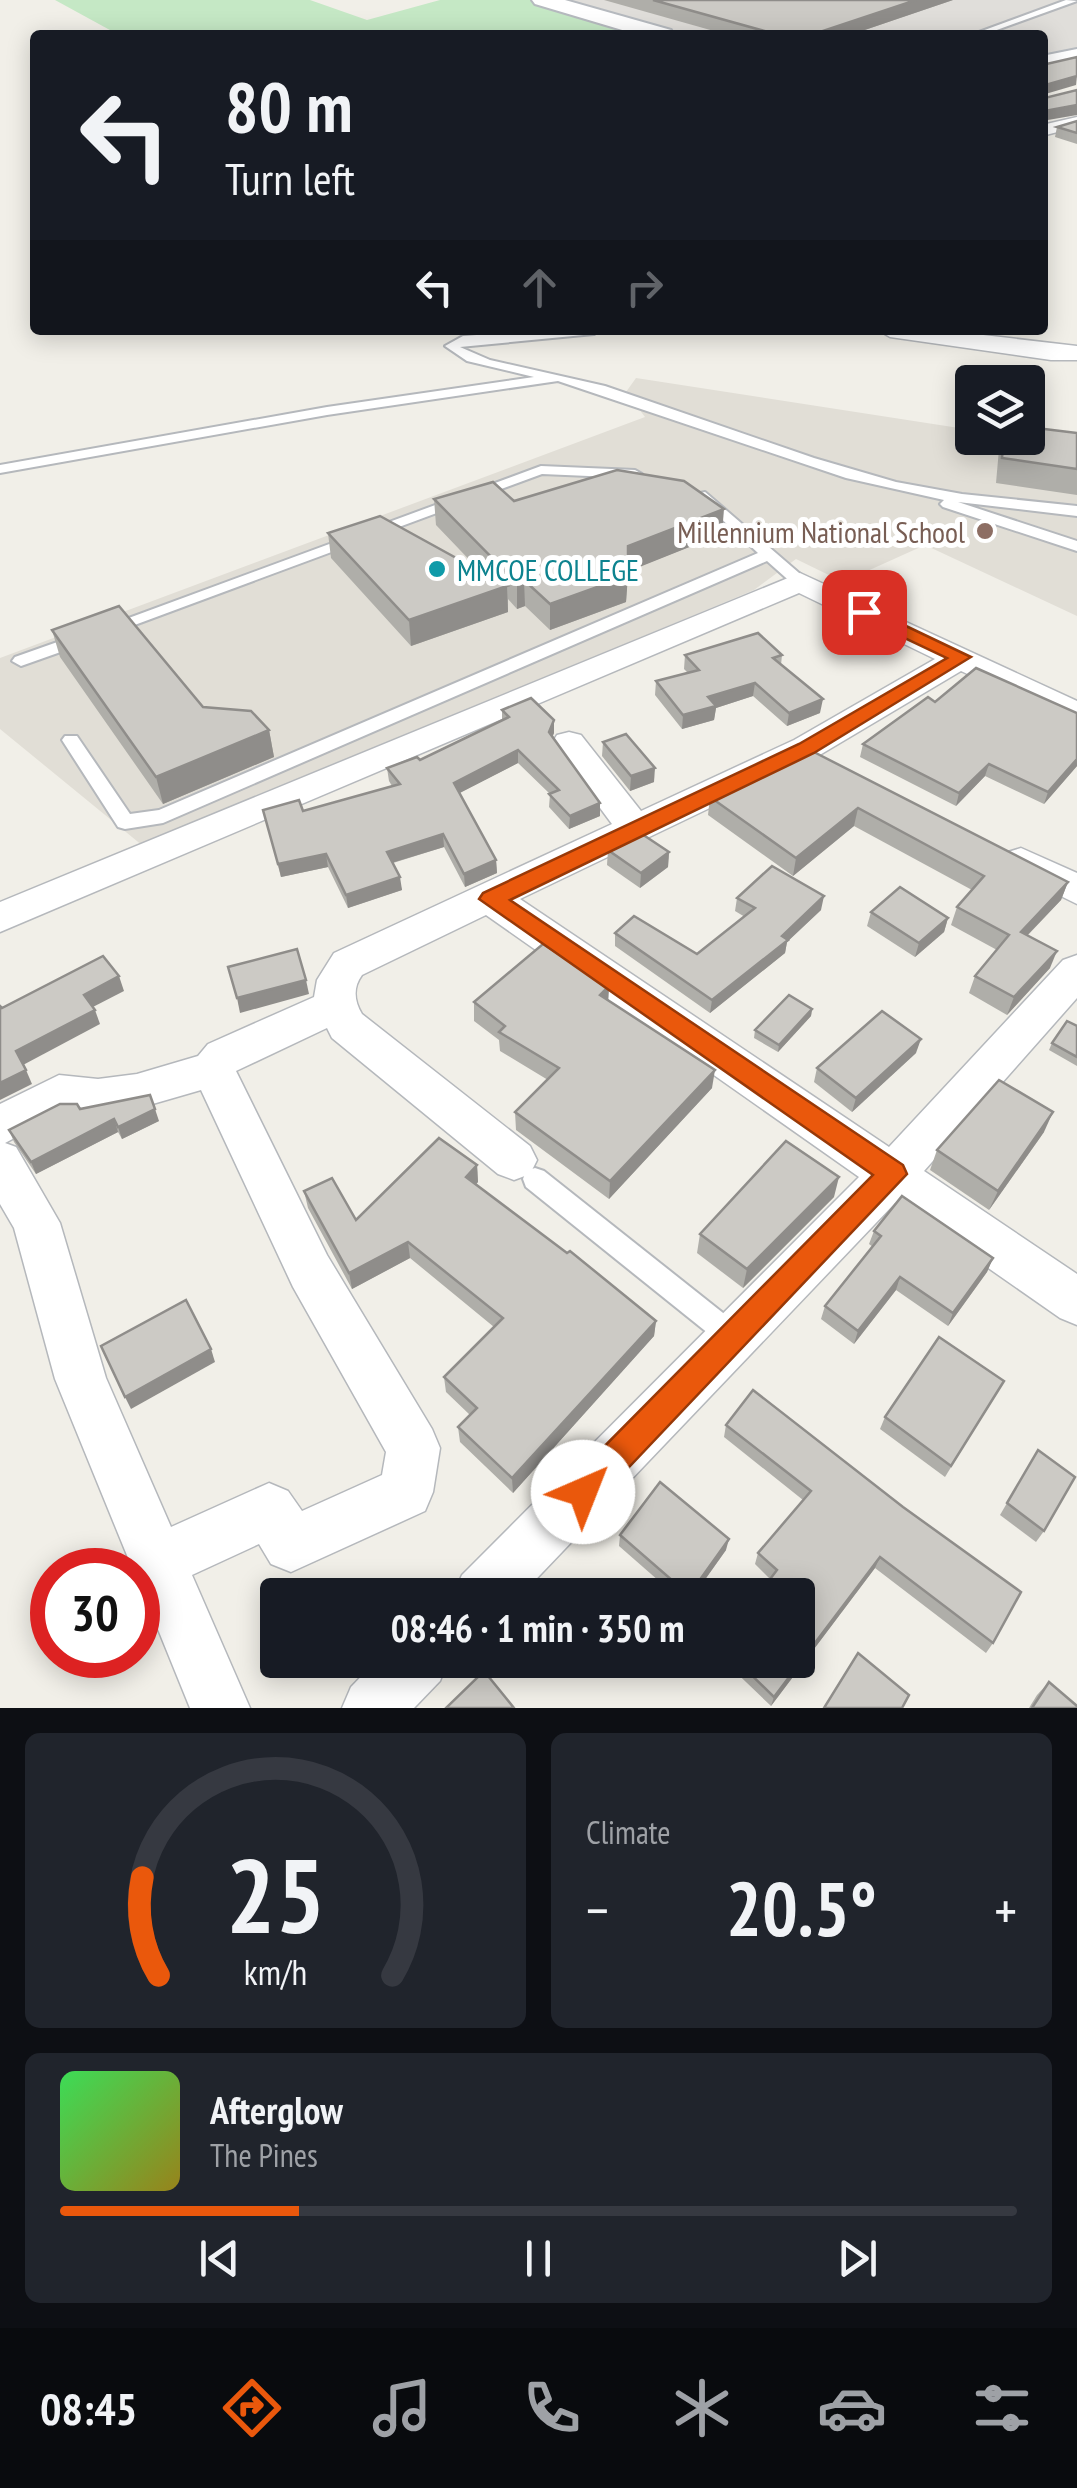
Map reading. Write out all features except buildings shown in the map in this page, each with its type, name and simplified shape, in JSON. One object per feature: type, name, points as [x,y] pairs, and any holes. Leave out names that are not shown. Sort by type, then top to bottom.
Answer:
[{"type":"street","points":[[542,0],[646,30]]},
{"type":"street","points":[[1048,62],[1077,56]]},
{"type":"street","points":[[1048,129],[1077,122]]},
{"type":"street","points":[[931,335],[1077,353]]},
{"type":"street","points":[[4,908],[800,582],[1077,714]]},
{"type":"street","points":[[525,1170],[347,1026],[335,1006],[332,990],[338,975],[348,964],[806,748],[962,657]]},
{"type":"street","points":[[569,743],[636,829]]},
{"type":"street","points":[[806,748],[840,766]]},
{"type":"street","points":[[992,846],[1077,890]]},
{"type":"street","points":[[491,899],[1077,1302]]},
{"type":"street","points":[[499,1578],[893,1174],[1077,971]]},
{"type":"street","points":[[0,1126],[59,1093],[86,1100],[116,1098],[213,1069],[223,1056],[335,1006]]},
{"type":"street","points":[[160,1561],[269,1510],[291,1544],[406,1492],[414,1448],[310,1271],[213,1069]]},
{"type":"street","points":[[0,1161],[36,1223],[81,1379],[152,1548]]},
{"type":"street","points":[[160,1567],[220,1708]]},
{"type":"street","points":[[372,1708],[401,1678]]},
{"type":"lane","points":[[989,30],[1074,0]]},
{"type":"lane","points":[[528,335],[463,340],[451,346],[458,353],[480,360],[626,395],[757,445],[1077,546]]},
{"type":"lane","points":[[0,469],[327,411],[558,377]]},
{"type":"lane","points":[[21,661],[541,470],[638,474],[655,479]]},
{"type":"lane","points":[[899,488],[1077,511]]},
{"type":"lane","points":[[688,489],[704,494],[800,582]]},
{"type":"lane","points":[[71,740],[126,822],[163,816],[769,554]]},
{"type":"lane","points":[[525,1170],[734,1337]]},
{"type":"shaded area","points":[[570,0],[1077,0],[1077,50],[1048,57],[1048,30],[674,30]]},
{"type":"shaded area","points":[[636,378],[955,427],[955,455],[1045,455],[1045,441],[1077,446],[1077,616],[925,545],[843,582],[796,559],[754,590],[143,846],[0,729],[0,658],[645,417],[626,392]]},
{"type":"green space","points":[[55,0],[310,0],[367,20],[440,0],[531,0],[630,30],[110,30]]},
{"type":"place","name":"Millennium National School","points":[[985,531]]},
{"type":"place","name":"MMCOE COLLEGE","points":[[437,569]]},
{"type":"route","points":[[583,1492],[893,1174],[491,899],[806,748],[962,657],[864,612]]}]
